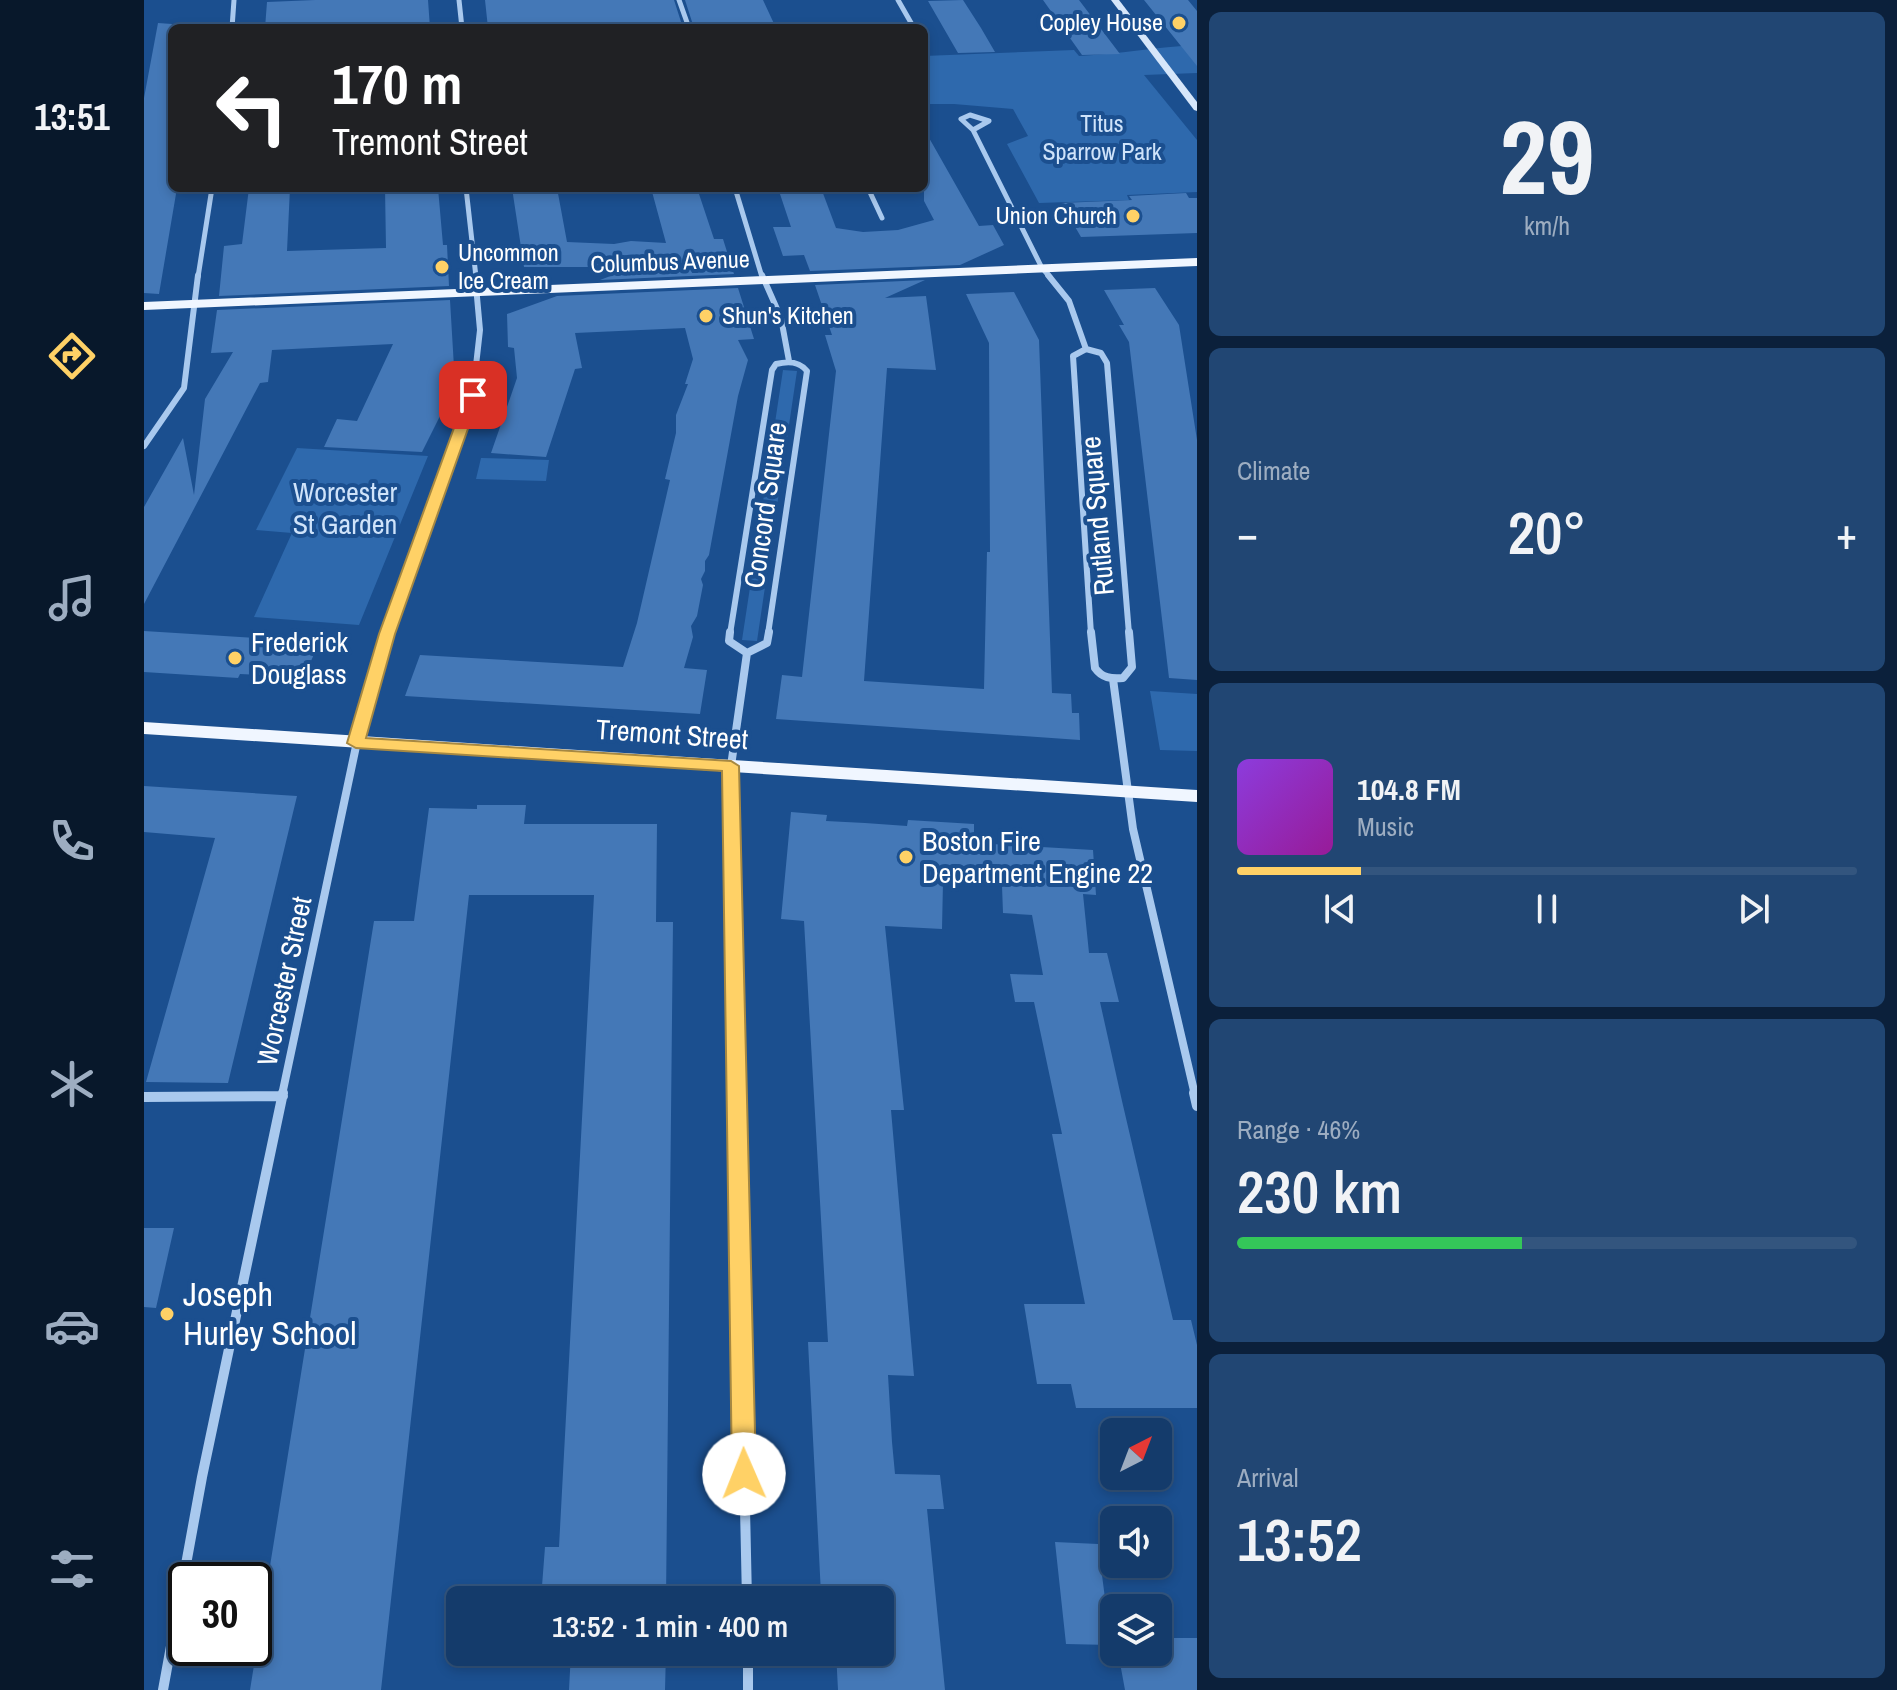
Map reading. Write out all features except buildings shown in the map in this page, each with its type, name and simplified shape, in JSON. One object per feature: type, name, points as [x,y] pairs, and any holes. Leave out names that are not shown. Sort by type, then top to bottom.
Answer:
[{"type":"main road","points":[[1115,0],[1197,108]]},
{"type":"main road","name":"Columbus Avenue","points":[[144,306],[1197,262]]},
{"type":"main road","name":"Tremont Street","points":[[144,728],[1197,796]]},
{"type":"street","points":[[232,24],[234,0]]},
{"type":"street","points":[[459,0],[462,24]]},
{"type":"street","points":[[679,0],[688,24]]},
{"type":"street","points":[[898,0],[912,24]]},
{"type":"street","name":"Rutland Square","points":[[973,130],[989,121],[970,115],[961,119],[973,130],[1042,268],[1069,301],[1086,349]]},
{"type":"street","points":[[144,446],[184,388],[191,318],[196,303],[211,192]]},
{"type":"street","name":"Worcester Street","points":[[163,1690],[202,1477],[356,743],[387,634],[473,395],[479,351],[479,291],[467,232],[466,192]]},
{"type":"street","name":"Concord Square","points":[[736,192],[763,280],[781,318],[789,361]]},
{"type":"street","points":[[870,192],[882,218]]},
{"type":"street","name":"Rutland Square","points":[[1086,349],[1101,353],[1107,363],[1132,667],[1123,678],[1113,679],[1103,676],[1093,663],[1073,356],[1086,349]]},
{"type":"street","name":"Concord Square","points":[[789,361],[803,366],[807,371],[796,449],[767,643],[747,653],[729,641],[772,370],[776,364],[789,361]]},
{"type":"street","points":[[747,653],[731,766],[747,1586]]},
{"type":"street","name":"Rutland Square","points":[[1113,679],[1126,793],[1157,941],[1197,1106]]},
{"type":"street","points":[[144,1097],[283,1096]]},
{"type":"street","points":[[748,1666],[748,1690]]},
{"type":"green space","name":"Titus Sparrow Park","points":[[1197,45],[1197,73],[1144,75],[1197,140],[1197,192],[1127,195],[1129,200],[1039,203],[1007,144],[1028,136],[1013,109],[928,104],[928,56],[1074,50],[1079,56]]},
{"type":"green space","points":[[783,370],[797,371],[757,641],[742,640]]},
{"type":"green space","name":"Worcester St Garden","points":[[297,448],[428,456],[359,625],[254,617],[292,533],[256,530]]},
{"type":"green space","points":[[481,458],[549,460],[546,481],[476,479]]},
{"type":"green space","points":[[1150,691],[1197,694],[1197,751],[1160,750]]},
{"type":"place","name":"Copley House","points":[[1179,23]]},
{"type":"place","name":"Union Church","points":[[1133,216]]},
{"type":"place","name":"Uncommon Ice Cream","points":[[442,267]]},
{"type":"place","name":"Shun's Kitchen","points":[[706,316]]},
{"type":"place","name":"Frederick Douglass","points":[[235,658]]},
{"type":"place","name":"Boston Fire Department Engine 22","points":[[906,857]]},
{"type":"place","name":"Joseph Hurley School","points":[[167,1314]]},
{"type":"route","points":[[473,395],[387,634],[356,743],[731,766],[744,1474]]}]
